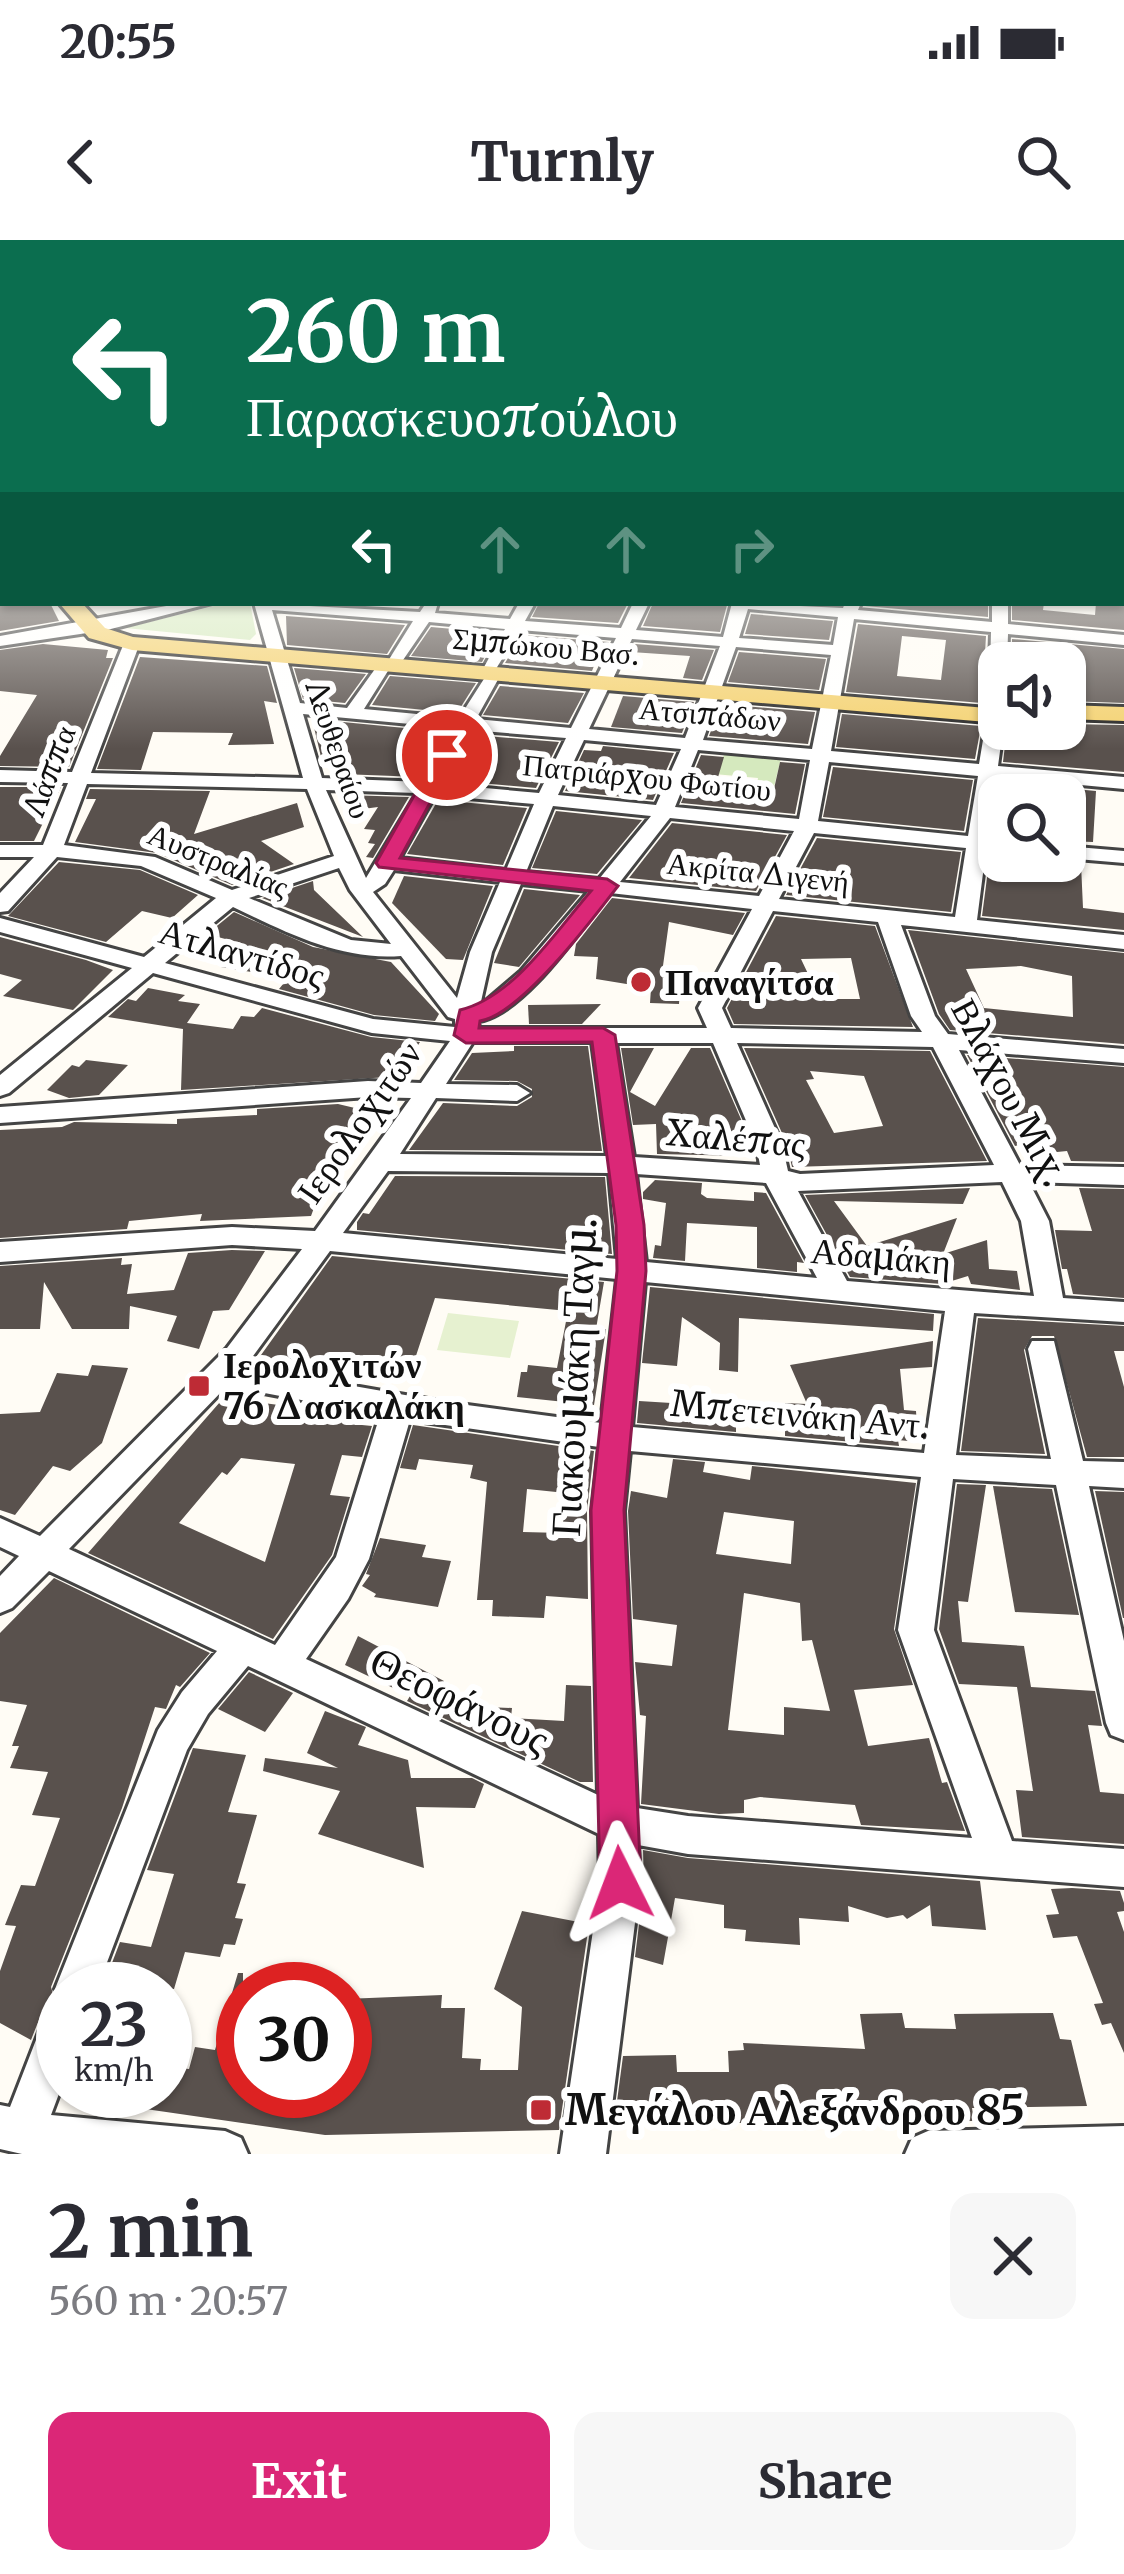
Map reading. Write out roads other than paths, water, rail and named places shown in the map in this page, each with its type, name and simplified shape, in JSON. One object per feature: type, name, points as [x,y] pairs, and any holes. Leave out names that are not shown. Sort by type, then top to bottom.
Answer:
[{"type":"main road","points":[[74,606],[99,627]]},
{"type":"main road","points":[[89,606],[99,627]]},
{"type":"main road","name":"Σμπώκου Βασ.","points":[[99,627],[132,643],[978,710]]},
{"type":"main road","name":"Σμπώκου Βασ.","points":[[99,627],[132,636],[273,652]]},
{"type":"main road","points":[[1086,715],[1124,714]]},
{"type":"main road","points":[[1086,718],[1124,723]]},
{"type":"street","points":[[0,641],[99,627],[191,606]]},
{"type":"street","name":"Λευθεραίου","points":[[263,606],[313,782],[346,860],[361,890],[467,1025]]},
{"type":"street","points":[[334,606],[429,610],[515,625],[840,651]]},
{"type":"street","points":[[361,890],[374,885],[525,606]]},
{"type":"street","name":"Ιερολοχιτών","points":[[0,1598],[222,1374],[382,1162],[430,1089],[467,1025],[470,986],[512,875],[640,606]]},
{"type":"street","points":[[467,1025],[529,976],[665,810],[714,690],[740,606]]},
{"type":"street","points":[[806,606],[1124,640]]},
{"type":"street","points":[[999,642],[1000,606]]},
{"type":"street","points":[[838,1291],[776,1176],[769,1144],[724,1034],[713,1020],[710,1002],[808,824],[850,608]]},
{"type":"street","points":[[352,713],[429,610]]},
{"type":"street","name":"Λάππα","points":[[0,905],[35,874],[52,851],[132,643]]},
{"type":"street","name":"Ατσιπάδων","points":[[291,708],[1124,783]]},
{"type":"street","points":[[991,774],[993,750]]},
{"type":"street","name":"Πατριάρχου Φωτίου","points":[[0,776],[429,788],[978,843]]},
{"type":"street","name":"Αυστραλίας","points":[[0,851],[141,859],[375,953],[407,949]]},
{"type":"street","points":[[1086,854],[1124,857]]},
{"type":"street","points":[[0,1088],[230,898],[312,867],[346,860]]},
{"type":"street","name":"Ακρίτα Διγενή","points":[[386,863],[1124,942]]},
{"type":"street","points":[[965,925],[978,879]]},
{"type":"street","name":"Βλάχου Μιχ.","points":[[887,917],[923,1016],[940,1038],[1035,1221],[1050,1308]]},
{"type":"street","name":"Ατλαντίδος","points":[[0,926],[372,1026],[467,1025],[603,1035],[940,1038],[1124,1056]]},
{"type":"street","name":"Γιακουμάκη Ταγμ.","points":[[583,2154],[620,1883],[608,1510],[632,1271],[603,1035]]},
{"type":"street","points":[[0,1115],[368,1089],[517,1093]]},
{"type":"street","name":"Χαλέπας","points":[[382,1162],[620,1165],[776,1176],[800,1183],[1013,1173],[1124,1177]]},
{"type":"street","name":"Αδαμάκη","points":[[0,1252],[222,1237],[324,1241],[961,1302],[1124,1312]]},
{"type":"street","points":[[961,1302],[916,1630],[999,1858]]},
{"type":"street","points":[[1043,1349],[1124,1724]]},
{"type":"street","name":"Μπετεινάκη Αντ.","points":[[222,1374],[399,1406],[614,1435],[935,1467],[1124,1475]]},
{"type":"street","points":[[281,1665],[344,1576],[399,1406]]},
{"type":"street","name":"Θεοφάνους","points":[[0,1532],[617,1823],[688,1835],[1124,1868]]},
{"type":"street","points":[[86,1962],[171,1742],[195,1703],[242,1647]]},
{"type":"street","points":[[36,2079],[11,2129],[64,2140],[225,2154]]},
{"type":"street","points":[[928,2154],[1124,2148]]},
{"type":"place","name":"Παναγίτσα","points":[[641,982]]},
{"type":"place","name":"Ιερολοχιτών 76 Δασκαλάκη","points":[[199,1386]]},
{"type":"place","name":"Μεγάλου Αλεξάνδρου 85","points":[[541,2110]]}]
